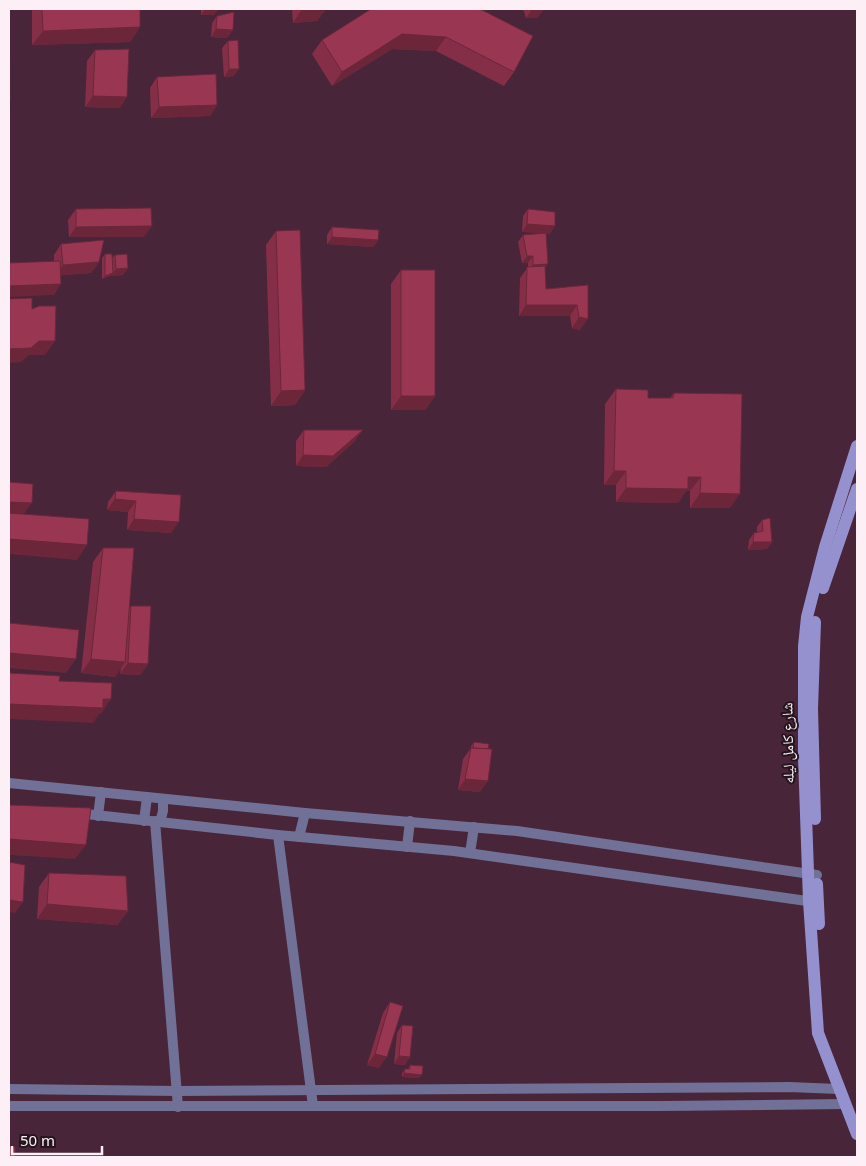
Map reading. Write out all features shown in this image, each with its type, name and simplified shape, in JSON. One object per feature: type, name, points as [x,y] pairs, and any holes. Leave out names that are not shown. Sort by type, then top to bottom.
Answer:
[{"type":"street","name":"شارع كامل ليله","points":[[813,874],[804,757],[804,646],[807,617],[857,446]]},
{"type":"street","name":"شارع كامل ليله","points":[[857,489],[826,576],[813,635],[812,710],[813,874],[818,1033],[838,1089],[857,1134]]},
{"type":"street","points":[[826,547],[826,576]]},
{"type":"street","points":[[9,782],[305,813],[517,831],[813,874]]},
{"type":"street","points":[[98,816],[101,792]]},
{"type":"street","points":[[147,797],[153,821],[178,1107]]},
{"type":"street","points":[[153,821],[163,810],[163,799]]},
{"type":"street","points":[[68,812],[278,836],[470,853],[814,902]]},
{"type":"street","points":[[299,837],[305,813]]},
{"type":"street","points":[[407,846],[410,821]]},
{"type":"street","points":[[470,853],[474,827]]},
{"type":"street","points":[[278,836],[313,1106]]},
{"type":"street","points":[[9,1089],[177,1092],[788,1087],[838,1089]]},
{"type":"street","points":[[788,1087],[789,1105]]},
{"type":"street","points":[[426,1089],[426,1106]]},
{"type":"street","points":[[286,1106],[287,1090]]},
{"type":"street","points":[[9,1106],[844,1104]]},
{"type":"building","points":[[9,9],[10,100],[9,100]]},
{"type":"building","points":[[42,9],[140,9],[140,27],[43,31]]},
{"type":"building","points":[[371,9],[480,9],[533,36],[514,72],[446,37],[402,34],[342,72],[322,40]]},
{"type":"building","points":[[234,12],[233,30],[216,29],[217,16]]},
{"type":"building","points":[[238,40],[239,69],[229,69],[228,41]]},
{"type":"building","points":[[129,49],[127,97],[93,96],[95,50]]},
{"type":"building","points":[[216,74],[217,105],[159,107],[157,77]]},
{"type":"building","points":[[151,208],[152,226],[76,227],[76,209]]},
{"type":"building","points":[[528,209],[555,212],[555,226],[527,224]]},
{"type":"building","points":[[332,227],[379,230],[378,240],[332,237]]},
{"type":"building","points":[[300,230],[305,390],[281,391],[276,231]]},
{"type":"building","points":[[546,233],[548,264],[533,265],[533,256],[527,256],[523,235]]},
{"type":"building","points":[[104,240],[99,262],[63,265],[61,244]]},
{"type":"building","points":[[105,254],[112,254],[113,273],[105,276]]},
{"type":"building","points":[[127,254],[128,268],[116,269],[115,255]]},
{"type":"building","points":[[60,261],[61,284],[9,286],[9,263]]},
{"type":"building","points":[[545,266],[546,289],[588,285],[588,319],[579,317],[577,305],[526,305],[527,267]]},
{"type":"building","points":[[401,270],[435,270],[435,396],[401,396]]},
{"type":"building","points":[[32,298],[32,309],[39,306],[56,306],[55,341],[39,341],[31,348],[9,349],[9,299]]},
{"type":"building","points":[[616,389],[648,390],[648,398],[673,398],[674,393],[742,394],[740,494],[700,493],[701,477],[688,477],[688,489],[626,488],[626,471],[614,471]]},
{"type":"building","points":[[304,430],[363,430],[333,456],[303,455]]},
{"type":"building","points":[[9,482],[33,484],[32,503],[9,502]]},
{"type":"building","points":[[116,491],[181,495],[179,522],[134,519],[136,501],[115,499]]},
{"type":"building","points":[[9,513],[89,519],[87,545],[9,539]]},
{"type":"building","points":[[770,518],[772,542],[753,542],[754,533],[763,531],[762,520]]},
{"type":"building","points":[[103,548],[134,548],[125,662],[91,659]]},
{"type":"building","points":[[131,606],[151,606],[148,664],[128,663]]},
{"type":"building","points":[[9,623],[79,630],[76,659],[9,653]]},
{"type":"building","points":[[9,673],[60,676],[59,681],[112,683],[111,699],[103,699],[103,708],[9,704]]},
{"type":"building","points":[[474,742],[489,744],[488,749],[473,748]]},
{"type":"building","points":[[471,748],[492,749],[488,781],[465,779]]},
{"type":"building","points":[[9,805],[91,808],[86,845],[9,839]]},
{"type":"building","points":[[9,862],[25,865],[23,902],[9,900]]},
{"type":"building","points":[[49,873],[126,876],[128,911],[47,904]]},
{"type":"building","points":[[390,1002],[403,1006],[387,1057],[375,1054]]},
{"type":"building","points":[[402,1025],[413,1026],[410,1057],[399,1056]]},
{"type":"building","points":[[410,1065],[423,1066],[422,1075],[404,1073],[405,1069],[410,1069]]},
{"type":"building","points":[[9,1147],[15,1147],[15,1157],[9,1157]]}]
